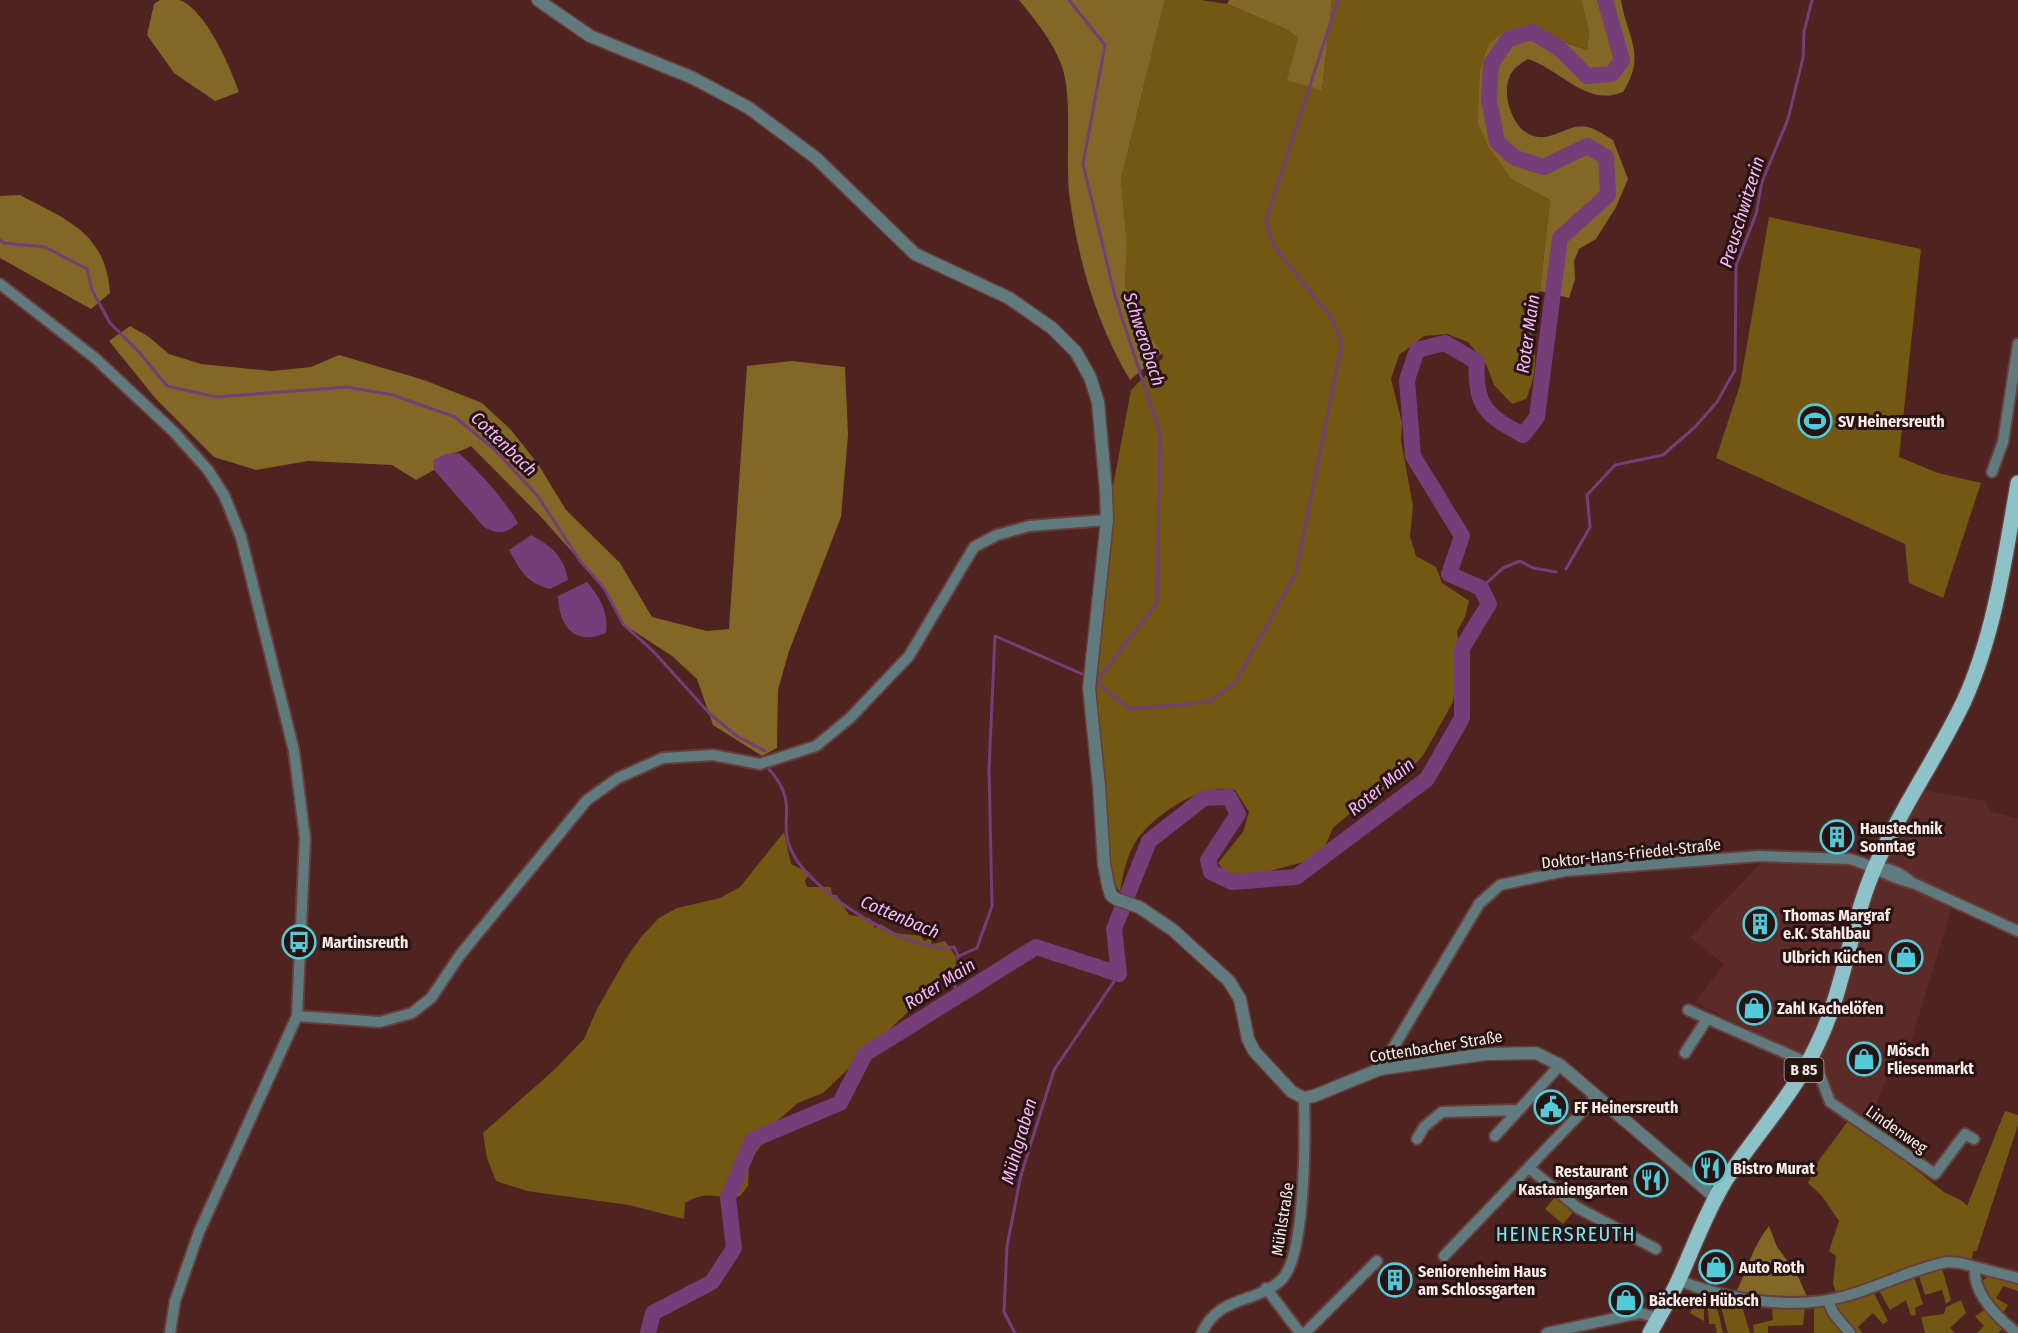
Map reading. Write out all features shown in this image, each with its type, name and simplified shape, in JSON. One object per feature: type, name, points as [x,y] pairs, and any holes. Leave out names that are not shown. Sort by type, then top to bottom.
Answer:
[{"type":"main road","name":"B 85","points":[[1650,1333],[1678,1280],[1716,1198],[1741,1159],[1781,1108],[1808,1063],[1829,1018],[1855,924],[1875,868],[1900,814],[1956,716],[1975,671],[1991,622],[2018,483]]},
{"type":"street","points":[[538,0],[590,36],[693,78],[749,108],[816,158],[915,254],[930,263],[994,290],[1038,317],[1065,339],[1081,359],[1098,402],[1107,520],[1089,688],[1100,786],[1104,864],[1111,894],[1139,908],[1173,930],[1229,981],[1240,999],[1248,1039],[1254,1051],[1292,1092],[1304,1098]]},
{"type":"street","points":[[0,284],[95,358],[174,432],[208,470],[234,516],[294,751],[305,838],[297,1016],[199,1232],[175,1300],[170,1333]]},
{"type":"street","points":[[1992,472],[2003,442],[2018,344]]},
{"type":"street","points":[[297,1016],[380,1022],[412,1013],[431,998],[468,946],[586,800],[594,794],[618,778],[663,758],[713,755],[760,764],[816,746],[850,718],[909,656],[974,547],[997,535],[1029,526],[1107,520]]},
{"type":"street","name":"Doktor-Hans-Friedel-Straße","points":[[1386,1068],[1390,1053],[1455,941],[1479,904],[1500,885],[1566,871],[1759,856],[1849,859],[1899,873],[1913,883],[2018,931]]},
{"type":"street","points":[[1688,1010],[1808,1063]]},
{"type":"street","points":[[1685,1053],[1707,1019]]},
{"type":"street","name":"Cottenbacher Straße","points":[[1304,1098],[1314,1096],[1371,1071],[1386,1068],[1512,1052],[1541,1054],[1560,1065],[1716,1198]]},
{"type":"street","name":"Lindenweg","points":[[1808,1063],[1818,1070],[1830,1102],[1935,1174],[1965,1134],[1974,1139]]},
{"type":"street","points":[[1495,1136],[1560,1065]]},
{"type":"street","points":[[1444,1256],[1596,1097]]},
{"type":"street","name":"Mühlstraße","points":[[1202,1333],[1221,1308],[1266,1288],[1282,1278],[1294,1252],[1305,1165],[1304,1098]]},
{"type":"street","points":[[1417,1138],[1424,1127],[1442,1112],[1518,1110]]},
{"type":"street","points":[[1529,1168],[1578,1208],[1656,1249]]},
{"type":"street","points":[[1266,1288],[1303,1333],[1377,1262]]},
{"type":"street","points":[[1678,1280],[1704,1289],[1756,1299],[1796,1302],[1827,1300],[1850,1294],[1943,1263],[1960,1263],[2018,1278]]},
{"type":"street","points":[[1975,1267],[1977,1282],[1985,1299],[1999,1317],[2017,1333]]},
{"type":"street","points":[[1827,1300],[1831,1310],[1850,1333]]},
{"type":"street","points":[[1547,1333],[1640,1313],[1658,1318]]},
{"type":"shaded area","points":[[160,0],[179,0],[189,5],[198,14],[216,40],[239,92],[215,101],[174,73],[147,35],[154,4]]},
{"type":"shaded area","points":[[1019,0],[1165,0],[1121,179],[1127,244],[1125,286],[1136,328],[1147,332],[1162,353],[1130,380],[1108,337],[1084,270],[1068,185],[1068,111],[1065,78],[1061,64],[1048,38]]},
{"type":"shaded area","points":[[1165,0],[1201,0],[1227,4],[1286,29],[1298,38],[1322,90],[1332,0],[1581,0],[1589,32],[1587,50],[1565,42],[1480,70],[1480,95],[1489,148],[1511,179],[1550,200],[1540,291],[1522,306],[1531,330],[1535,352],[1534,375],[1526,399],[1512,404],[1494,385],[1486,364],[1468,342],[1447,334],[1424,336],[1399,355],[1391,379],[1402,423],[1401,441],[1413,506],[1410,536],[1416,556],[1436,567],[1442,583],[1469,601],[1465,617],[1457,631],[1460,650],[1453,702],[1424,754],[1407,774],[1333,828],[1324,849],[1311,860],[1255,875],[1243,876],[1224,871],[1218,863],[1243,832],[1249,812],[1235,790],[1209,791],[1182,802],[1146,828],[1128,857],[1120,892],[1110,878],[1094,695],[1111,497],[1131,390],[1163,358],[1162,353],[1136,328],[1125,286],[1127,244],[1121,179]]},
{"type":"shaded area","points":[[1229,0],[1332,0],[1322,90],[1287,80],[1298,38],[1286,29],[1227,4]]},
{"type":"shaded area","points":[[1581,0],[1621,0],[1634,56],[1634,67],[1623,92],[1597,95],[1575,86],[1541,64],[1528,59],[1512,72],[1507,85],[1508,102],[1514,119],[1525,131],[1531,135],[1546,137],[1573,127],[1594,129],[1613,140],[1628,179],[1616,207],[1596,239],[1579,249],[1574,261],[1575,279],[1569,298],[1540,291],[1550,200],[1511,179],[1489,148],[1478,123],[1480,70],[1489,44],[1505,31],[1521,27],[1587,50],[1589,32]]},
{"type":"shaded area","points":[[20,195],[68,221],[92,242],[101,256],[107,273],[110,293],[91,309],[0,258],[0,196]]},
{"type":"shaded area","name":"SV Heinersreuth","points":[[1769,217],[1921,249],[1899,457],[1938,473],[1981,483],[1943,598],[1909,583],[1905,544],[1716,458],[1740,385]]},
{"type":"shaded area","points":[[130,326],[149,337],[169,354],[201,364],[272,371],[311,367],[339,355],[424,380],[482,403],[511,430],[538,464],[566,510],[620,563],[652,617],[707,631],[729,629],[747,366],[792,361],[845,367],[848,435],[841,517],[789,651],[778,690],[777,748],[762,756],[713,725],[697,679],[672,656],[623,624],[604,588],[543,519],[471,446],[434,460],[434,470],[416,480],[392,465],[308,461],[256,470],[214,457],[156,399],[109,341]]},
{"type":"shaded area","points":[[459,453],[505,504],[518,523],[514,527],[502,532],[484,527],[434,470],[433,460],[446,454]]},
{"type":"shaded area","points":[[531,535],[556,553],[564,565],[568,580],[550,589],[535,583],[525,575],[509,550]]},
{"type":"shaded area","points":[[587,582],[605,612],[607,625],[606,633],[586,637],[577,635],[565,625],[558,596]]},
{"type":"shaded area","points":[[1924,790],[1985,801],[1990,811],[2018,819],[2018,922],[1955,898],[1907,1055],[1896,1050],[1871,1120],[1834,1101],[1817,1064],[1695,1002],[1724,965],[1690,937],[1764,860],[1883,865]]},
{"type":"shaded area","points":[[784,832],[791,864],[810,873],[805,881],[807,887],[831,887],[832,895],[837,895],[849,915],[870,918],[875,928],[881,924],[895,933],[921,936],[924,941],[931,938],[932,944],[945,941],[956,957],[955,976],[935,986],[823,1093],[798,1103],[777,1121],[749,1163],[748,1186],[740,1196],[701,1196],[685,1203],[684,1219],[629,1205],[527,1191],[496,1181],[487,1158],[483,1133],[554,1070],[584,1039],[597,1009],[641,937],[659,918],[677,908],[720,898],[740,887]]},
{"type":"shaded area","points":[[2005,1111],[2018,1115],[2018,1125],[1977,1250],[1973,1252],[1971,1264],[1960,1261],[1837,1297],[1833,1283],[1836,1256],[1829,1251],[1839,1221],[1822,1196],[1808,1183],[1817,1163],[1848,1121],[1855,1123],[1943,1191],[1967,1206]]},
{"type":"shaded area","points":[[1555,1197],[1573,1212],[1563,1224],[1545,1209]]},
{"type":"shaded area","points":[[1769,1226],[1777,1247],[1797,1274],[1808,1299],[1768,1297],[1736,1292],[1754,1250]]},
{"type":"shaded area","points":[[1942,1268],[1951,1300],[1946,1304],[1942,1290],[1925,1295],[1919,1276]]},
{"type":"shaded area","points":[[1989,1276],[2018,1285],[2018,1291],[2003,1286],[1996,1298],[2008,1305],[2003,1313],[1986,1295],[1982,1281]]},
{"type":"shaded area","points":[[1914,1277],[1923,1304],[1915,1308],[1916,1315],[1911,1316],[1906,1300],[1890,1310],[1878,1289]]},
{"type":"shaded area","points":[[1873,1291],[1888,1321],[1883,1324],[1873,1313],[1858,1327],[1862,1333],[1856,1333],[1839,1314],[1834,1302]]},
{"type":"shaded area","points":[[1698,1294],[1704,1295],[1704,1321],[1690,1313]]},
{"type":"shaded area","points":[[1707,1296],[1716,1307],[1723,1333],[1717,1333],[1715,1324],[1709,1324]]},
{"type":"shaded area","points":[[1719,1300],[1741,1303],[1750,1333],[1728,1333]]},
{"type":"shaded area","points":[[1961,1300],[1966,1313],[1950,1328],[1955,1333],[1925,1333],[1921,1317],[1944,1314],[1946,1307]]},
{"type":"shaded area","points":[[1814,1304],[1823,1308],[1844,1333],[1814,1333]]},
{"type":"shaded area","points":[[1772,1306],[1805,1307],[1803,1325],[1768,1326],[1768,1333],[1754,1333],[1753,1325],[1773,1320]]},
{"type":"shaded area","points":[[1986,1309],[2003,1328],[1998,1333],[1977,1333],[1984,1326],[1975,1316]]},
{"type":"waterway","name":"Schwerobach","points":[[1069,0],[1105,45],[1083,164],[1115,296],[1160,434],[1157,603],[1096,682],[1130,709],[1209,702],[1235,683],[1296,573],[1342,343],[1331,317],[1273,245],[1266,220],[1338,0]]},
{"type":"waterway","name":"Roter Main","points":[[648,1333],[653,1313],[712,1282],[734,1248],[728,1198],[752,1140],[840,1103],[865,1054],[1036,947],[1119,974],[1114,929],[1149,841],[1204,798],[1229,797],[1238,814],[1208,860],[1211,872],[1232,882],[1296,877],[1427,779],[1462,718],[1462,648],[1489,604],[1481,588],[1449,574],[1462,536],[1413,456],[1407,380],[1417,350],[1445,343],[1477,362],[1478,389],[1481,399],[1485,408],[1500,422],[1523,435],[1537,417],[1560,238],[1608,195],[1606,157],[1587,146],[1544,167],[1515,158],[1497,142],[1489,100],[1491,64],[1508,39],[1532,32],[1559,48],[1587,76],[1612,74],[1622,60],[1605,0]]},
{"type":"waterway","name":"Preuschwitzerin","points":[[1566,569],[1590,527],[1587,495],[1615,465],[1663,455],[1695,427],[1717,402],[1735,370],[1736,266],[1756,214],[1762,182],[1788,119],[1803,58],[1804,32],[1812,0]]},
{"type":"waterway","name":"Cottenbach","points":[[0,240],[4,243],[45,247],[87,269],[92,290],[110,323],[140,353],[167,386],[216,397],[347,387],[393,395],[455,417],[495,450],[537,495],[580,561],[604,588],[623,624],[653,651],[710,714],[737,736],[765,751]]},
{"type":"waterway","name":"Preuschwitzerin","points":[[1481,588],[1503,568],[1520,561],[1533,568],[1556,572]]},
{"type":"waterway","points":[[959,956],[977,948],[992,906],[989,769],[995,636],[1082,674]]},
{"type":"waterway","name":"Cottenbach","points":[[769,769],[779,782],[784,794],[788,842],[804,870],[841,903],[889,931],[935,947],[954,947],[958,960],[956,996]]},
{"type":"waterway","name":"Mühlgraben","points":[[1015,1333],[1004,1312],[1007,1246],[1021,1175],[1054,1070],[1119,974]]},
{"type":"place","name":"SV Heinersreuth","points":[[1815,421]]},
{"type":"place","name":"Haustechnik Sonntag","points":[[1837,837]]},
{"type":"place","name":"Thomas Margraf e.K. Stahlbau","points":[[1760,924]]},
{"type":"place","name":"Martinsreuth","points":[[299,942]]},
{"type":"place","name":"Ulbrich Küchen","points":[[1906,957]]},
{"type":"place","name":"Zahl Kachelöfen","points":[[1754,1008]]},
{"type":"place","name":"Mösch Fliesenmarkt","points":[[1864,1059]]},
{"type":"place","name":"FF Heinersreuth","points":[[1551,1107]]},
{"type":"place","name":"Bistro Murat","points":[[1710,1168]]},
{"type":"place","name":"Restaurant Kastaniengarten","points":[[1651,1180]]},
{"type":"place","name":"Auto Roth","points":[[1716,1267]]},
{"type":"place","name":"Seniorenheim Haus am Schlossgarten","points":[[1395,1280]]},
{"type":"place","name":"Bäckerei Hübsch","points":[[1626,1300]]},
{"type":"district","name":"HEINERSREUTH","points":[[1566,1234]]}]
